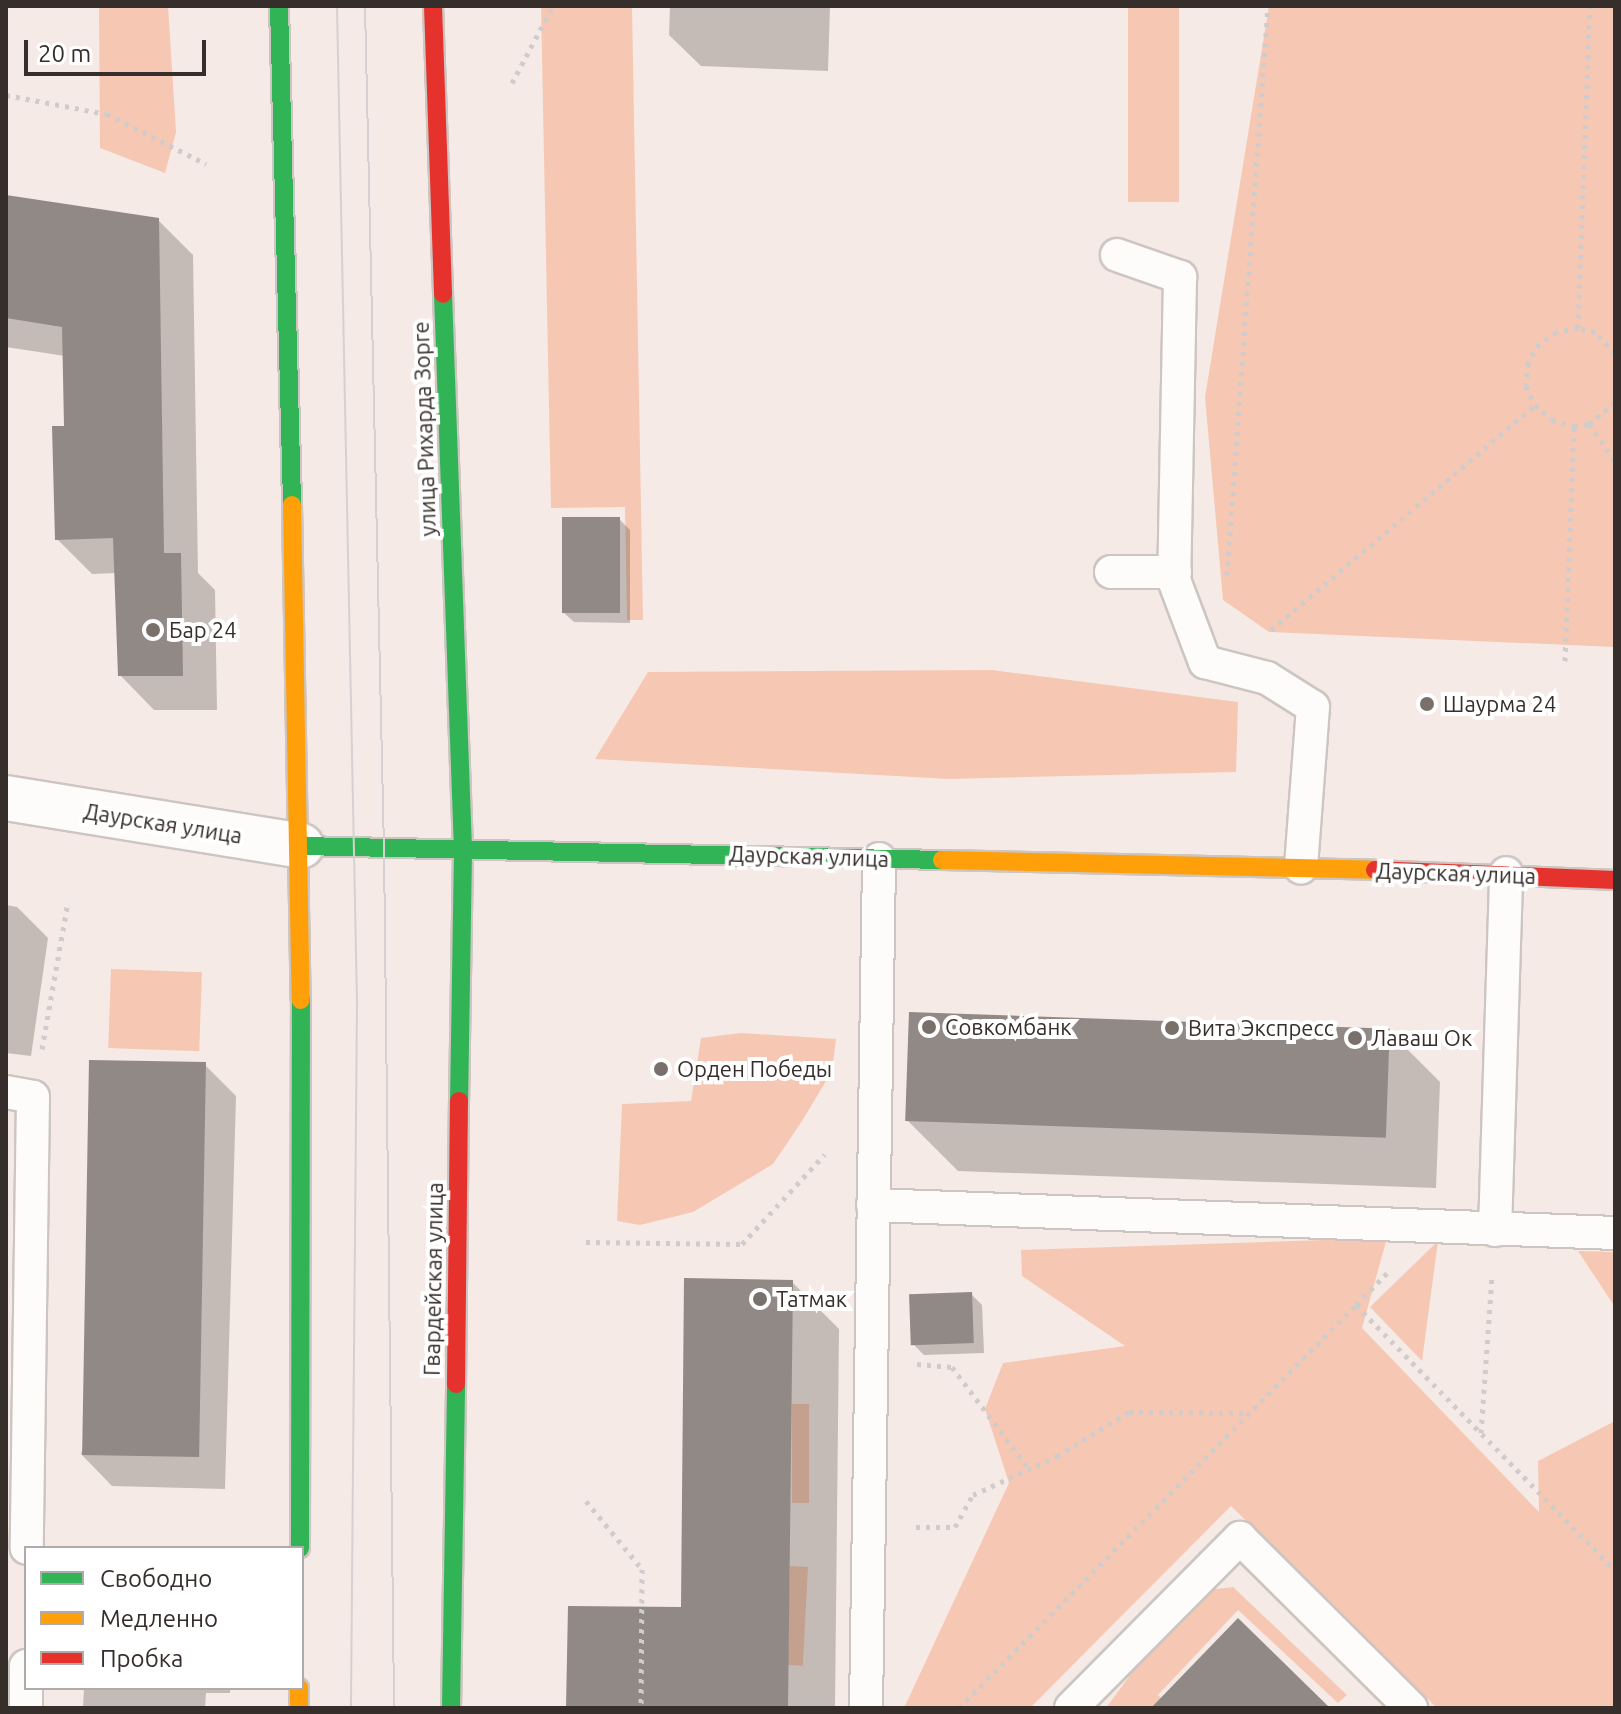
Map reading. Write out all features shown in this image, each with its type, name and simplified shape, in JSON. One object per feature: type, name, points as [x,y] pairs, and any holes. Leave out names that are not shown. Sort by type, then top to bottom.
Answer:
[{"type":"main road","points":[[279,6],[301,846],[300,1546]]},
{"type":"main road","name":"улица Рихарда Зорге","points":[[433,6],[463,851]]},
{"type":"main road","name":"Даурская улица","points":[[301,846],[1506,873],[1615,880]]},
{"type":"main road","name":"Гвардейская улица","points":[[451,1708],[463,851]]},
{"type":"street","name":"Даурская улица","points":[[6,798],[301,846]]},
{"type":"lane","points":[[1117,255],[1180,277],[1175,572],[1205,662],[1267,678],[1313,707],[1301,868]]},
{"type":"lane","points":[[1111,572],[1175,572]]},
{"type":"lane","points":[[866,1708],[879,859]]},
{"type":"lane","points":[[1495,1230],[1506,873]]},
{"type":"lane","points":[[20,1094],[27,1546]]},
{"type":"lane","points":[[873,1205],[1615,1233]]},
{"type":"lane","points":[[1071,1708],[1240,1538],[1411,1708]]},
{"type":"path","points":[[512,83],[553,6]]},
{"type":"path","points":[[1226,589],[1268,6]]},
{"type":"path","points":[[1578,328],[1590,6]]},
{"type":"path","points":[[6,95],[107,114],[206,164]]},
{"type":"path","points":[[1615,353],[1609,343],[1578,328],[1547,338],[1528,363],[1526,386],[1535,405],[1552,420],[1574,426],[1589,424],[1615,402]]},
{"type":"path","points":[[1609,343],[1615,338]]},
{"type":"path","points":[[1267,632],[1535,405]]},
{"type":"path","points":[[1589,424],[1615,461]]},
{"type":"path","points":[[1565,661],[1574,426]]},
{"type":"path","points":[[20,1094],[68,902]]},
{"type":"path","points":[[586,1242],[742,1244],[874,1108]]},
{"type":"path","points":[[959,1708],[1432,1227]]},
{"type":"path","points":[[1481,1434],[1495,1230]]},
{"type":"path","points":[[1356,1305],[1615,1570]]},
{"type":"path","points":[[871,1360],[952,1367],[1029,1469]]},
{"type":"path","points":[[869,1528],[955,1527],[973,1495],[1029,1469],[1129,1412],[1251,1413]]},
{"type":"path","points":[[586,1501],[642,1569],[641,1708]]},
{"type":"shaded area","points":[[99,6],[168,6],[176,132],[165,173],[100,148]]},
{"type":"shaded area","points":[[541,6],[632,6],[643,620],[627,620],[625,507],[551,508]]},
{"type":"shaded area","points":[[1128,6],[1179,6],[1179,202],[1128,202]]},
{"type":"shaded area","points":[[1269,6],[1615,6],[1615,647],[1269,632],[1223,600],[1205,397]]},
{"type":"shaded area","points":[[992,670],[1238,702],[1236,772],[949,779],[595,759],[648,672]]},
{"type":"shaded area","points":[[111,969],[202,972],[199,1051],[108,1048]]},
{"type":"shaded area","points":[[741,1033],[836,1039],[832,1071],[802,1121],[773,1164],[693,1212],[640,1225],[617,1221],[622,1104],[691,1101],[701,1038]]},
{"type":"shaded area","points":[[1387,1238],[1362,1328],[1539,1512],[1538,1461],[1615,1421],[1615,1708],[1437,1708],[1231,1506],[1030,1708],[904,1708],[1009,1483],[985,1409],[1003,1363],[1125,1346],[1022,1276],[1021,1250]]},
{"type":"shaded area","points":[[1438,1241],[1422,1361],[1370,1307]]},
{"type":"shaded area","points":[[1578,1251],[1615,1252],[1615,1307]]},
{"type":"shaded area","points":[[792,1404],[809,1404],[809,1503],[792,1503]]},
{"type":"shaded area","points":[[790,1566],[808,1567],[803,1666],[785,1665]]},
{"type":"shaded area","points":[[1233,1587],[1347,1695],[1338,1703],[1238,1610],[1158,1695],[1171,1708],[1106,1708],[1150,1648],[1208,1590]]},
{"type":"building","points":[[6,195],[159,218],[164,553],[181,553],[183,676],[118,676],[113,538],[55,540],[52,426],[64,426],[62,327],[6,318]]},
{"type":"building","points":[[562,517],[620,517],[620,613],[562,613]]},
{"type":"building","points":[[909,1012],[1390,1029],[1386,1138],[905,1121]]},
{"type":"building","points":[[89,1060],[206,1062],[199,1457],[82,1455]]},
{"type":"building","points":[[684,1278],[793,1280],[788,1708],[566,1708],[568,1606],[681,1607]]},
{"type":"building","points":[[972,1292],[974,1343],[911,1345],[909,1294]]},
{"type":"building","points":[[1238,1618],[1330,1708],[1151,1708]]},
{"type":"tram line","points":[[337,6],[357,1001],[351,1708]]},
{"type":"tram line","points":[[365,6],[384,849],[394,1708]]},
{"type":"traffic: fast","points":[[279,6],[292,505]]},
{"type":"traffic: fast","points":[[443,294],[463,851],[459,1101]]},
{"type":"traffic: fast","points":[[301,846],[942,860]]},
{"type":"traffic: fast","points":[[300,1546],[301,1000]]},
{"type":"traffic: fast","points":[[451,1708],[456,1384]]},
{"type":"traffic: slow","points":[[292,505],[301,1000]]},
{"type":"traffic: slow","points":[[942,860],[1375,870]]},
{"type":"traffic: slow","points":[[299,1690],[299,1708]]},
{"type":"traffic: jam","points":[[433,6],[443,294]]},
{"type":"traffic: jam","points":[[1375,870],[1615,880]]},
{"type":"traffic: jam","points":[[456,1384],[459,1101]]},
{"type":"place","name":"Бар 24","points":[[153,630]]},
{"type":"place","name":"Шаурма 24","points":[[1427,704]]},
{"type":"place","name":"Совкомбанк","points":[[929,1027]]},
{"type":"place","name":"Вита Экспресс","points":[[1172,1028]]},
{"type":"place","name":"Лаваш Ок","points":[[1355,1038]]},
{"type":"place","name":"Орден Победы","points":[[661,1069]]},
{"type":"place","name":"Татмак","points":[[760,1299]]}]
